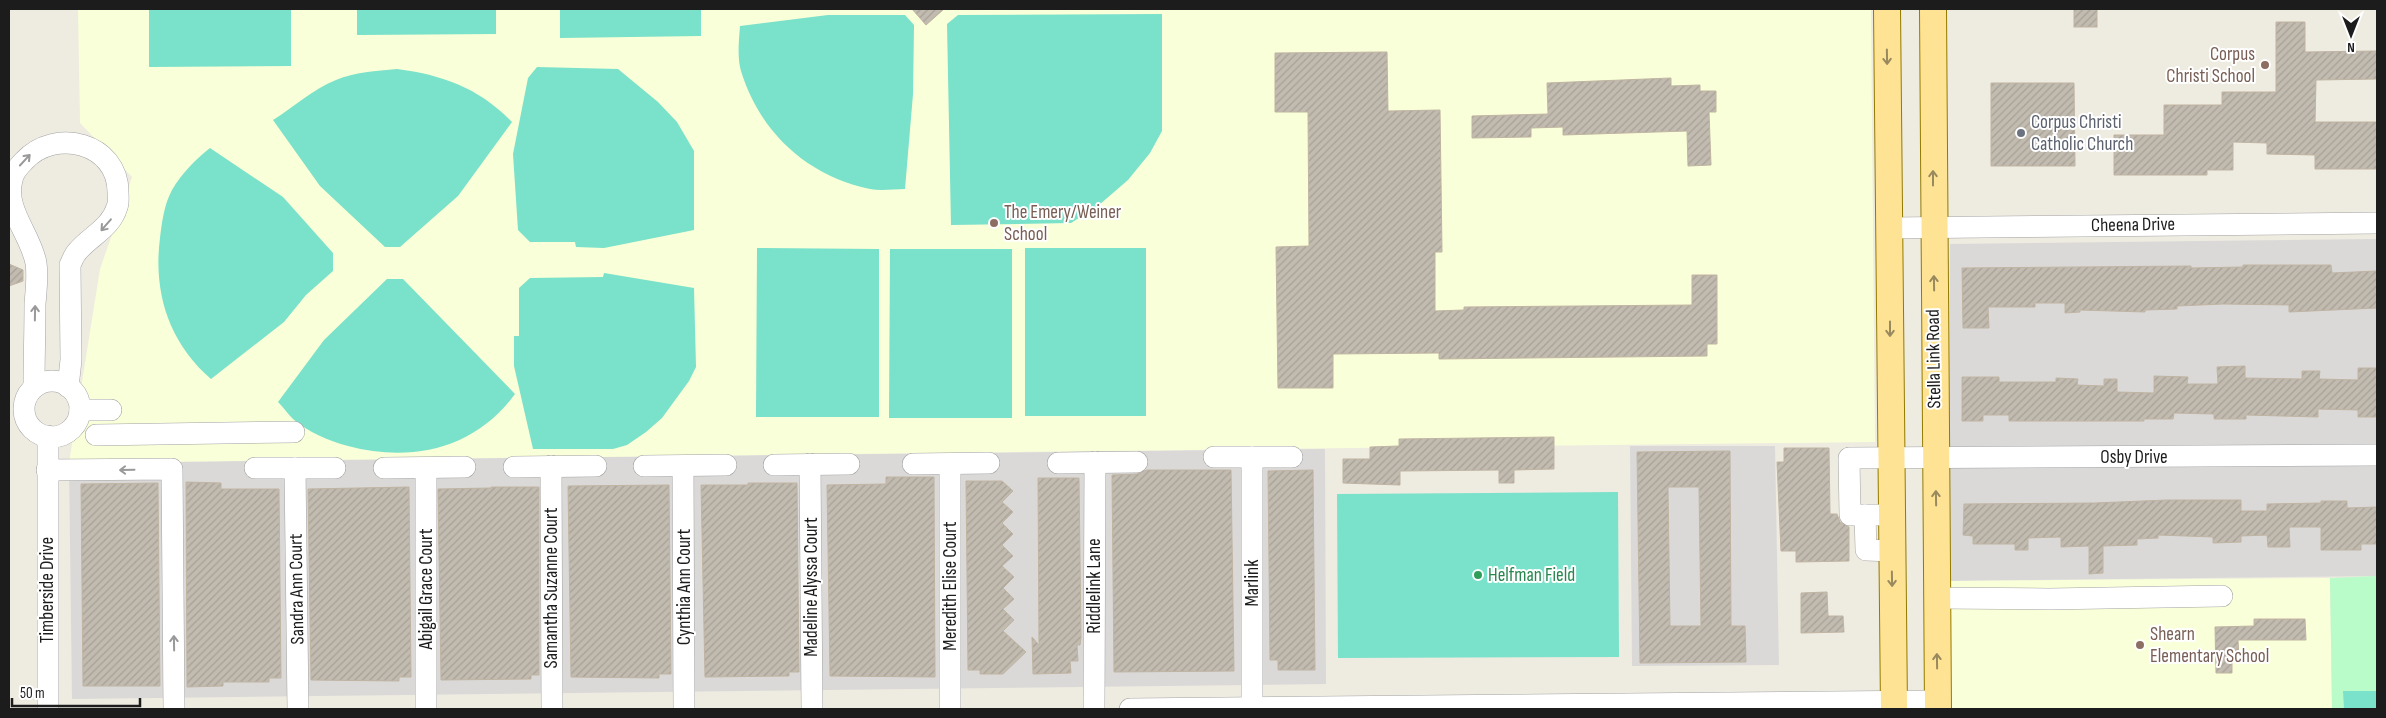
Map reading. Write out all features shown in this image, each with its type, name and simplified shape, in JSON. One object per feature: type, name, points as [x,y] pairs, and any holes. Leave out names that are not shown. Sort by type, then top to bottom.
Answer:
[{"type":"main road","points":[[1887,9],[1894,706]]},
{"type":"main road","name":"Stella Link Road","points":[[1933,9],[1933,227],[1938,705]]},
{"type":"street","points":[[34,387],[51,381],[68,386],[75,393],[80,410],[73,427],[58,436],[48,436],[32,428],[27,421],[25,403],[34,387],[36,264],[29,240],[15,211],[12,180],[18,168],[30,154],[43,146],[58,142],[80,143],[99,154],[114,170],[118,188],[118,207],[109,222],[77,252],[70,265],[71,360],[68,386]]},
{"type":"street","name":"Cheena Drive","points":[[1889,228],[2377,223]]},
{"type":"street","points":[[80,410],[111,410]]},
{"type":"street","points":[[96,435],[294,432]]},
{"type":"street","name":"Timberside Drive","points":[[48,436],[48,709]]},
{"type":"street","name":"Osby Drive","points":[[1865,515],[1850,515],[1850,458],[2377,456]]},
{"type":"street","points":[[1214,457],[1292,457]]},
{"type":"street","name":"Marlink","points":[[1252,457],[1252,708]]},
{"type":"street","name":"Riddlelink Lane","points":[[1094,709],[1095,462]]},
{"type":"street","points":[[1058,463],[1137,462]]},
{"type":"street","points":[[913,464],[989,463]]},
{"type":"street","name":"Madeline Alyssa Court","points":[[810,464],[812,709]]},
{"type":"street","points":[[774,465],[849,464]]},
{"type":"street","name":"Meredith Elise Court","points":[[950,464],[950,709]]},
{"type":"street","points":[[644,466],[726,465]]},
{"type":"street","name":"Samantha Suzanne Court","points":[[551,466],[552,709]]},
{"type":"street","points":[[514,467],[596,466]]},
{"type":"street","name":"Cynthia Ann Court","points":[[684,466],[684,709]]},
{"type":"street","points":[[384,468],[465,467]]},
{"type":"street","points":[[254,468],[336,468]]},
{"type":"street","name":"Sandra Ann Court","points":[[295,468],[298,699]]},
{"type":"street","name":"Abigail Grace Court","points":[[426,468],[426,701]]},
{"type":"street","points":[[47,470],[172,469],[174,709]]},
{"type":"street","points":[[1892,515],[1865,515],[1866,550],[1892,551]]},
{"type":"street","points":[[1937,598],[2049,599],[2222,596]]},
{"type":"street","points":[[1130,709],[1938,705]]},
{"type":"shaded area","name":"The Emery/Weiner School","points":[[78,9],[1871,9],[1875,442],[69,463],[100,269],[132,177],[80,123]]},
{"type":"shaded area","points":[[149,9],[291,9],[291,66],[149,67]]},
{"type":"shaded area","points":[[357,9],[496,9],[496,34],[357,35]]},
{"type":"shaded area","points":[[560,9],[701,9],[701,36],[560,38]]},
{"type":"shaded area","points":[[1162,14],[1162,131],[1150,153],[1128,180],[1099,205],[1071,223],[951,225],[947,24],[958,15]]},
{"type":"shaded area","points":[[828,15],[905,15],[914,25],[913,94],[905,189],[870,189],[847,183],[826,174],[789,148],[760,114],[749,93],[739,60],[740,26]]},
{"type":"shaded area","points":[[537,67],[618,69],[658,102],[677,122],[694,151],[694,230],[604,248],[576,247],[575,242],[530,242],[518,230],[513,154],[528,78]]},
{"type":"shaded area","points":[[397,69],[430,75],[459,85],[487,100],[512,122],[458,196],[400,247],[385,247],[320,186],[273,120],[311,93],[343,77],[373,71]]},
{"type":"shaded area","points":[[210,148],[283,197],[333,253],[333,271],[306,295],[284,322],[211,379],[196,365],[184,349],[167,315],[159,278],[158,258],[165,208],[169,196],[184,172]]},
{"type":"shaded area","points":[[2377,239],[2377,576],[1948,581],[1950,244]]},
{"type":"shaded area","points":[[757,248],[879,249],[879,417],[756,417]]},
{"type":"shaded area","points":[[1025,248],[1146,248],[1146,416],[1025,416]]},
{"type":"shaded area","points":[[890,249],[1012,249],[1012,418],[889,418]]},
{"type":"shaded area","points":[[604,273],[694,288],[696,367],[689,381],[662,418],[627,445],[613,449],[533,449],[514,366],[514,336],[519,336],[519,288],[530,278],[603,277]]},
{"type":"shaded area","points":[[387,279],[403,279],[515,394],[499,413],[481,428],[461,439],[440,447],[418,452],[372,451],[341,444],[312,432],[293,419],[278,402],[324,340]]},
{"type":"shaded area","points":[[1630,446],[1775,446],[1779,665],[1632,666]]},
{"type":"shaded area","points":[[1325,449],[1326,684],[72,699],[69,463]]},
{"type":"shaded area","name":"Helfman Field","points":[[1618,492],[1619,657],[1338,658],[1337,494]]},
{"type":"shaded area","name":"Shearn Elementary School","points":[[2330,578],[2332,709],[1951,709],[1948,581]]},
{"type":"shaded area","points":[[2343,691],[2377,691],[2377,709],[2344,709]]},
{"type":"green space","points":[[2377,576],[2377,709],[2332,709],[2330,578]]},
{"type":"building","points":[[912,9],[944,9],[926,25]]},
{"type":"building","points":[[2074,9],[2097,9],[2097,27],[2074,27]]},
{"type":"building","points":[[2276,22],[2305,22],[2305,52],[2377,51],[2377,79],[2316,80],[2315,122],[2377,122],[2377,169],[2315,169],[2315,155],[2267,154],[2267,143],[2233,142],[2233,170],[2207,170],[2207,175],[2114,175],[2114,135],[2164,135],[2164,105],[2222,105],[2222,92],[2276,92]]},
{"type":"building","points":[[1387,52],[1388,111],[1440,110],[1442,252],[1435,252],[1435,311],[1464,310],[1464,307],[1692,305],[1692,275],[1717,275],[1717,344],[1707,344],[1707,356],[1439,359],[1439,353],[1333,354],[1333,388],[1278,388],[1276,247],[1309,246],[1308,112],[1275,112],[1275,53]]},
{"type":"building","points":[[1671,78],[1671,86],[1700,85],[1700,91],[1716,91],[1716,112],[1709,112],[1711,165],[1688,166],[1687,131],[1563,135],[1563,127],[1531,128],[1531,137],[1472,138],[1472,116],[1548,114],[1547,83]]},
{"type":"building","name":"Corpus Christi Catholic Church","points":[[1991,83],[2074,83],[2075,166],[1991,166]]},
{"type":"building","points":[[9,264],[23,270],[23,281],[9,286]]},
{"type":"building","points":[[2243,265],[2331,265],[2332,273],[2377,271],[2377,308],[2289,312],[2289,305],[2223,304],[2177,306],[2177,309],[2145,310],[2145,312],[2080,310],[2080,312],[2065,313],[2065,303],[2035,303],[2035,307],[1988,307],[1989,328],[1963,328],[1962,268],[2191,266],[2191,268],[2243,267]]},
{"type":"building","points":[[2245,366],[2245,378],[2302,379],[2302,371],[2320,371],[2319,379],[2358,380],[2358,368],[2377,368],[2377,417],[2358,417],[2358,410],[2318,409],[2318,417],[2246,415],[2246,419],[2214,419],[2214,414],[2174,413],[2173,419],[2144,419],[2144,421],[2009,421],[2009,415],[1983,415],[1983,421],[1962,421],[1962,377],[1999,377],[1999,382],[2056,382],[2056,378],[2078,379],[2077,385],[2104,386],[2104,379],[2117,379],[2117,392],[2154,393],[2154,376],[2188,377],[2187,384],[2218,384],[2217,367]]},
{"type":"building","points":[[1554,437],[1554,469],[1514,470],[1514,483],[1499,483],[1499,470],[1400,471],[1400,485],[1343,483],[1343,459],[1370,459],[1370,447],[1399,446],[1399,439]]},
{"type":"building","points":[[1784,448],[1829,448],[1830,514],[1837,514],[1840,522],[1849,527],[1849,561],[1796,562],[1796,551],[1781,551],[1777,462],[1784,462]]},
{"type":"building","points":[[1730,451],[1731,626],[1745,626],[1746,662],[1640,663],[1637,452]],"holes":[[[1668,487],[1699,487],[1701,626],[1670,626]]]},
{"type":"building","points":[[1147,470],[1231,470],[1234,671],[1114,672],[1112,475],[1137,474]]},
{"type":"building","points":[[1313,470],[1315,670],[1278,670],[1278,660],[1270,660],[1268,471]]},
{"type":"building","points":[[886,477],[934,477],[935,677],[830,676],[827,485],[886,484]]},
{"type":"building","points":[[1038,478],[1079,478],[1081,638],[1080,645],[1077,645],[1078,661],[1070,661],[1071,673],[1033,674],[1032,637],[1039,645]]},
{"type":"building","points":[[966,481],[1002,481],[1013,491],[1002,502],[1013,512],[1002,523],[1013,534],[1002,545],[1013,556],[1002,566],[1014,577],[1003,588],[1014,599],[1003,609],[1014,620],[1003,631],[1026,652],[1003,674],[980,674],[980,670],[968,670]]},
{"type":"building","points":[[186,482],[221,483],[221,489],[279,489],[281,678],[269,678],[269,682],[223,682],[223,686],[187,687]]},
{"type":"building","points":[[158,483],[160,686],[83,686],[81,484]]},
{"type":"building","points":[[748,483],[797,483],[799,672],[789,672],[789,676],[705,677],[701,485],[748,485]]},
{"type":"building","points":[[669,485],[671,674],[659,674],[659,678],[571,677],[568,486]]},
{"type":"building","points":[[409,487],[411,677],[399,677],[399,681],[311,680],[308,489]]},
{"type":"building","points":[[539,487],[539,675],[531,675],[531,679],[441,680],[438,489]]},
{"type":"building","points":[[2167,500],[2241,500],[2241,511],[2267,511],[2267,504],[2321,503],[2321,501],[2347,501],[2347,508],[2377,507],[2377,544],[2361,544],[2361,550],[2321,550],[2321,527],[2289,527],[2290,547],[2268,547],[2267,535],[2241,536],[2241,542],[2213,543],[2213,537],[2158,535],[2158,538],[2137,539],[2137,545],[2103,546],[2103,573],[2089,574],[2089,546],[2061,547],[2061,537],[2028,538],[2028,550],[2015,550],[2015,544],[1973,544],[1973,536],[1963,535],[1964,504],[2095,503]]},
{"type":"building","points":[[1827,592],[1828,616],[1843,616],[1844,632],[1801,633],[1801,593]]},
{"type":"building","points":[[2254,619],[2305,619],[2306,640],[2238,640],[2239,659],[2232,660],[2232,673],[2216,673],[2215,627],[2254,626]]},
{"type":"place","name":"Corpus Christi School","points":[[2265,65]]},
{"type":"place","name":"Corpus Christi Catholic Church","points":[[2021,133]]},
{"type":"place","name":"The Emery/Weiner School","points":[[994,223]]},
{"type":"place","name":"Helfman Field","points":[[1478,575]]},
{"type":"place","name":"Shearn Elementary School","points":[[2140,645]]}]
